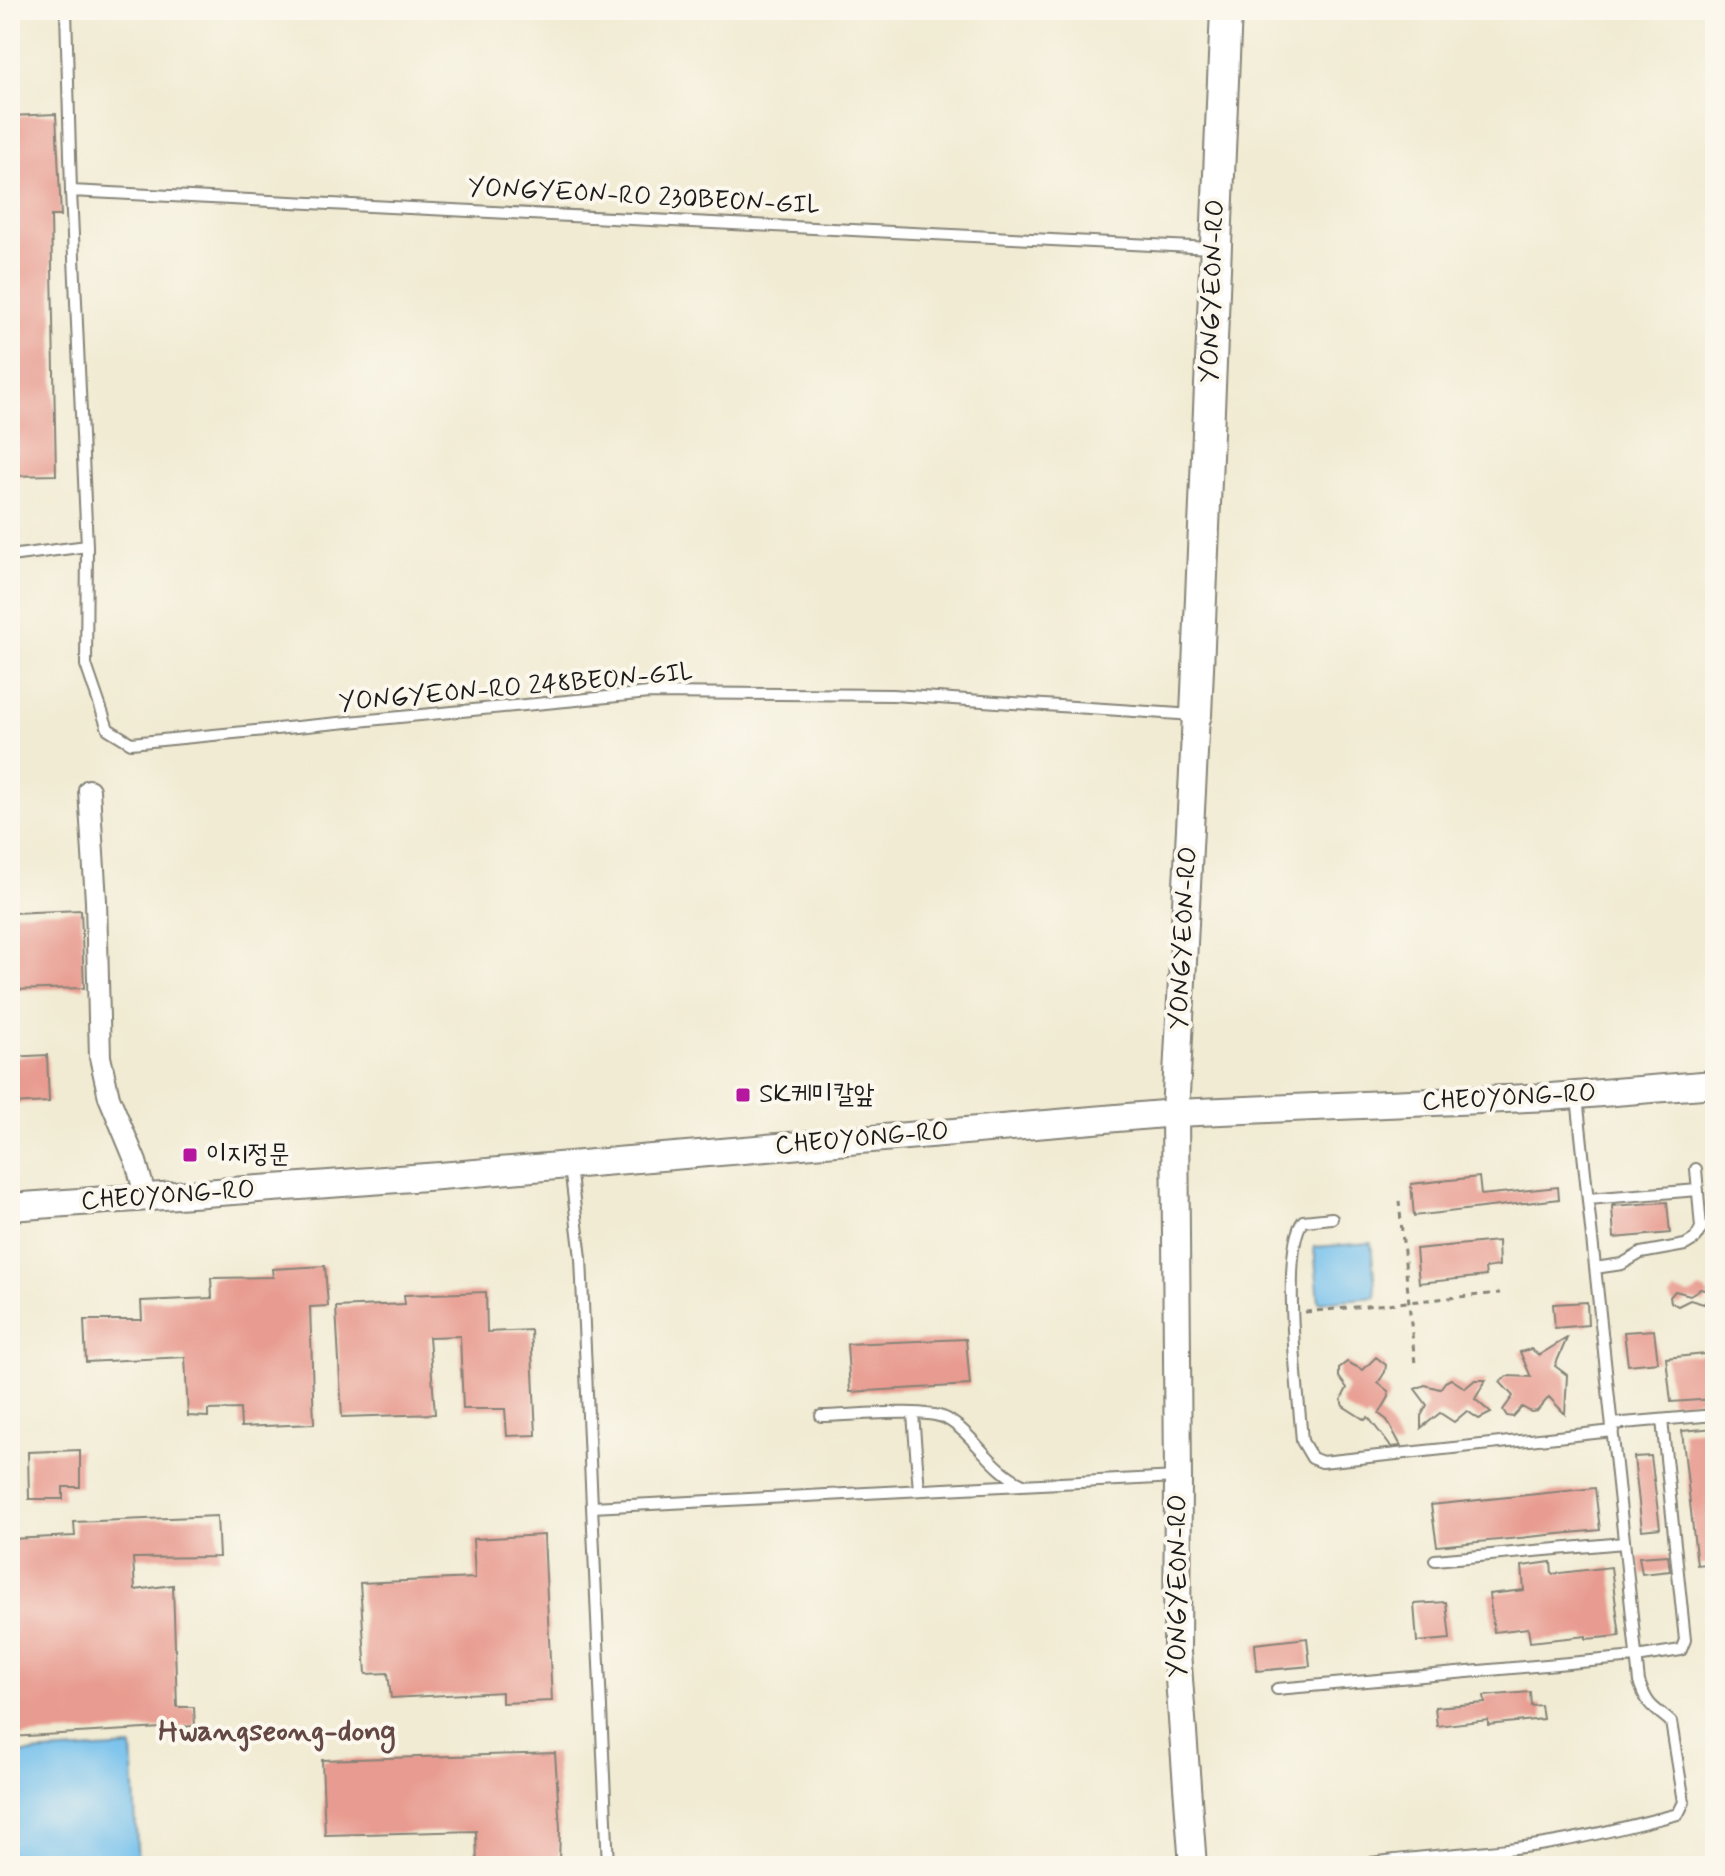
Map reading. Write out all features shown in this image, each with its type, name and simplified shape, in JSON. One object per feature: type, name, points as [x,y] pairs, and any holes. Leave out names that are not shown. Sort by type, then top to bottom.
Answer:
[{"type":"main road","name":"YONGYEON-RO","points":[[1196,715],[1226,10]]},
{"type":"street","name":"YONGYEON-RO","points":[[1193,1866],[1177,1652],[1175,1113],[1196,715]]},
{"type":"street","points":[[89,790],[96,901],[100,1057],[109,1097],[136,1162],[146,1198]]},
{"type":"street","name":"CHEOYONG-RO","points":[[10,1207],[570,1165],[1175,1113],[1577,1095],[1715,1084]]},
{"type":"lane","name":"YONGYEON-RO 248BEON-GIL","points":[[66,10],[87,546],[86,665],[108,729],[131,743],[649,693],[893,695],[1196,715]]},
{"type":"lane","name":"YONGYEON-RO 230BEON-GIL","points":[[71,191],[1214,248]]},
{"type":"lane","points":[[10,556],[87,546]]},
{"type":"lane","points":[[1348,1866],[1542,1845],[1592,1836],[1678,1814],[1684,1802],[1671,1722],[1654,1711],[1639,1682],[1577,1095]]},
{"type":"lane","points":[[570,1165],[581,1258],[608,1866]]},
{"type":"lane","points":[[1595,1268],[1622,1264],[1641,1253],[1685,1245],[1695,1239],[1701,1228],[1696,1169]]},
{"type":"lane","points":[[1588,1199],[1698,1190]]},
{"type":"lane","points":[[1332,1218],[1303,1221],[1298,1227],[1291,1263],[1302,1441],[1312,1458],[1322,1462],[1715,1415]]},
{"type":"lane","points":[[821,1416],[930,1413],[947,1419],[1009,1478],[1025,1485]]},
{"type":"lane","points":[[913,1414],[919,1490]]},
{"type":"lane","points":[[1277,1689],[1677,1653],[1684,1647],[1685,1640],[1662,1420]]},
{"type":"lane","points":[[592,1507],[1178,1477]]},
{"type":"lane","points":[[1435,1560],[1624,1543]]},
{"type":"path","points":[[1399,1201],[1415,1364]]},
{"type":"path","points":[[1293,1313],[1500,1293]]},
{"type":"water","points":[[1371,1243],[1376,1297],[1319,1302],[1314,1247]]},
{"type":"water","points":[[132,1747],[138,1866],[10,1866],[10,1754]]},
{"type":"building","points":[[56,114],[61,216],[51,216],[56,475],[10,476],[10,116]]},
{"type":"building","points":[[81,910],[84,988],[10,990],[10,913]]},
{"type":"building","points":[[47,1055],[49,1102],[10,1104],[10,1057]]},
{"type":"building","points":[[1479,1177],[1481,1195],[1558,1187],[1559,1199],[1414,1216],[1411,1184]]},
{"type":"building","points":[[1667,1202],[1670,1233],[1614,1238],[1612,1206]]},
{"type":"building","points":[[1498,1241],[1499,1266],[1485,1268],[1486,1276],[1419,1283],[1416,1249]]},
{"type":"building","points":[[325,1266],[328,1306],[310,1307],[314,1424],[241,1427],[240,1409],[208,1410],[208,1417],[188,1416],[185,1357],[86,1362],[84,1320],[142,1320],[141,1301],[212,1298],[211,1278],[273,1277],[272,1269]]},
{"type":"building","points":[[1700,1289],[1709,1296],[1704,1304],[1690,1300],[1678,1306],[1671,1302],[1670,1297],[1675,1291],[1690,1295]]},
{"type":"building","points":[[486,1292],[487,1332],[531,1330],[536,1435],[507,1436],[505,1409],[463,1409],[460,1336],[429,1337],[435,1414],[342,1417],[336,1307],[405,1304],[404,1295]]},
{"type":"building","points":[[1587,1302],[1588,1325],[1555,1328],[1553,1304]]},
{"type":"building","points":[[1654,1330],[1658,1362],[1628,1365],[1624,1332]]},
{"type":"building","points":[[1567,1338],[1555,1366],[1567,1375],[1565,1414],[1549,1397],[1537,1411],[1531,1412],[1522,1407],[1513,1417],[1507,1416],[1503,1410],[1513,1396],[1500,1382],[1507,1376],[1531,1377],[1520,1352],[1531,1349],[1539,1355]]},
{"type":"building","points":[[966,1339],[970,1385],[850,1392],[847,1344]]},
{"type":"building","points":[[1715,1353],[1715,1399],[1671,1402],[1666,1358]]},
{"type":"building","points":[[1376,1357],[1386,1365],[1378,1383],[1388,1391],[1389,1397],[1379,1414],[1387,1420],[1401,1446],[1391,1447],[1368,1417],[1365,1420],[1343,1406],[1341,1400],[1347,1388],[1339,1377],[1339,1368],[1347,1362],[1363,1370]]},
{"type":"building","points":[[1451,1379],[1465,1388],[1475,1380],[1486,1380],[1475,1399],[1491,1413],[1479,1419],[1467,1411],[1454,1422],[1440,1413],[1421,1428],[1421,1416],[1427,1405],[1415,1389],[1425,1385],[1440,1389]]},
{"type":"building","points":[[1715,1428],[1715,1563],[1697,1565],[1682,1431]]},
{"type":"building","points":[[80,1450],[80,1487],[63,1487],[63,1499],[29,1499],[28,1452]]},
{"type":"building","points":[[1651,1456],[1660,1528],[1642,1530],[1634,1457]]},
{"type":"building","points":[[1595,1488],[1600,1530],[1437,1546],[1431,1505]]},
{"type":"building","points":[[217,1516],[219,1557],[133,1558],[135,1590],[173,1585],[177,1707],[194,1707],[195,1726],[10,1737],[10,1539],[75,1536],[74,1522]]},
{"type":"building","points":[[544,1535],[552,1701],[502,1703],[502,1692],[391,1698],[388,1673],[366,1674],[360,1583],[475,1578],[473,1539]]},
{"type":"building","points":[[1668,1555],[1670,1571],[1642,1574],[1639,1557]]},
{"type":"building","points":[[1551,1562],[1552,1574],[1611,1567],[1620,1636],[1530,1642],[1528,1628],[1494,1632],[1489,1594],[1524,1590],[1522,1566]]},
{"type":"building","points":[[1446,1602],[1450,1639],[1417,1642],[1414,1604]]},
{"type":"building","points":[[1307,1638],[1310,1666],[1257,1671],[1255,1644]]},
{"type":"building","points":[[1530,1692],[1531,1706],[1541,1705],[1543,1719],[1488,1725],[1488,1720],[1437,1726],[1435,1707],[1485,1703],[1484,1696]]},
{"type":"building","points":[[555,1753],[559,1866],[477,1866],[476,1831],[325,1835],[322,1760]]},
{"type":"place","name":"SK케미칼앞","points":[[743,1095]]},
{"type":"place","name":"이지정문","points":[[190,1155]]},
{"type":"district","name":"Hwangseong-dong","points":[[277,1731]]}]
